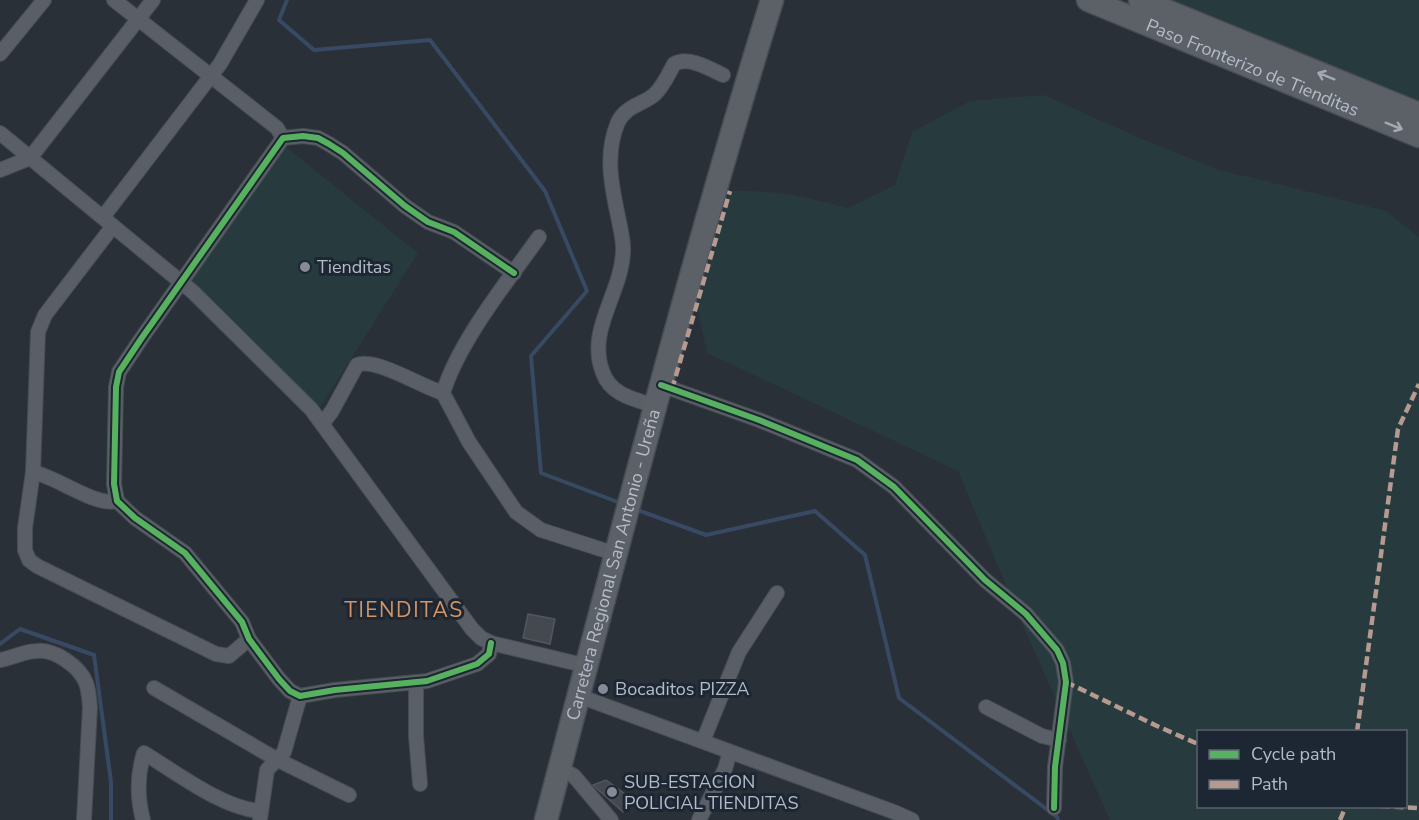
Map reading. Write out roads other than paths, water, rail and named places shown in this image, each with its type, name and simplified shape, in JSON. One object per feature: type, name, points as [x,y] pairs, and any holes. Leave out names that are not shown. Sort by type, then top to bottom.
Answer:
[{"type":"main road","name":"Carretera Regional San Antonio - Ureña","points":[[546,820],[658,395],[772,0]]},
{"type":"main road","points":[[723,164],[734,150],[756,96],[782,0]]},
{"type":"main road","name":"Paso Fronterizo de Tienditas","points":[[1088,0],[1419,136]]},
{"type":"main road","name":"Paso Fronterizo de Tienditas","points":[[1140,0],[1419,114]]},
{"type":"street","points":[[0,54],[44,0]]},
{"type":"street","points":[[114,0],[277,128],[283,138]]},
{"type":"street","points":[[0,170],[30,158],[153,0]]},
{"type":"street","points":[[249,639],[229,656],[216,654],[37,566],[29,560],[25,550],[25,528],[33,472],[38,332],[45,315],[220,64],[257,0]]},
{"type":"street","points":[[723,75],[700,64],[685,61],[674,64],[653,96],[634,105],[622,115],[610,147],[610,175],[624,251],[621,271],[600,330],[601,370],[606,381],[620,394],[658,395],[759,420],[857,460],[894,487],[985,580],[1026,614],[1057,650],[1063,663],[1066,682],[1055,767],[1054,808]]},
{"type":"street","points":[[0,134],[182,282],[311,408],[472,629],[481,638],[491,643],[587,666]]},
{"type":"street","points":[[491,643],[489,654],[477,664],[427,681],[334,690],[300,696],[290,691],[249,639],[242,622],[185,553],[135,518],[117,501],[114,484],[116,387],[119,372],[283,138],[303,136],[318,138],[330,144],[344,153],[405,206],[428,222],[454,232],[514,273]]},
{"type":"street","points":[[443,393],[462,351],[539,237]]},
{"type":"street","points":[[322,424],[332,411],[357,364],[364,362],[383,367],[429,389],[443,393],[470,442],[516,512],[542,530],[616,554]]},
{"type":"street","points":[[33,472],[44,474],[95,498],[111,503],[117,501]]},
{"type":"street","points":[[703,741],[739,652],[777,593]]},
{"type":"street","points":[[0,660],[38,650],[48,652],[74,667],[85,681],[90,707],[84,820]]},
{"type":"street","points":[[416,682],[416,736],[420,784]]},
{"type":"street","points":[[154,688],[276,759],[349,795]]},
{"type":"street","points":[[143,820],[139,803],[139,769],[144,753],[228,803],[260,815],[267,770],[284,752],[300,696]]},
{"type":"street","points":[[579,696],[912,820]]},
{"type":"street","points":[[986,707],[1042,736],[1059,740]]},
{"type":"street","points":[[699,820],[724,770],[730,752]]},
{"type":"street","points":[[560,768],[574,776],[611,820]]},
{"type":"waterway","points":[[287,0],[279,20],[314,50],[430,40],[545,191],[587,291],[531,356],[541,473],[623,504]]},
{"type":"waterway","points":[[635,509],[706,535],[815,511],[865,555],[899,698],[1058,820]]},
{"type":"waterway","points":[[0,644],[20,629],[94,655],[111,782],[111,820]]},
{"type":"place","name":"Tienditas","points":[[305,267]]},
{"type":"place","name":"Bocaditos PIZZA","points":[[603,689]]},
{"type":"place","name":"SUB-ESTACION POLICIAL TIENDITAS","points":[[612,792]]},
{"type":"district","name":"TIENDITAS","points":[[404,610]]}]
